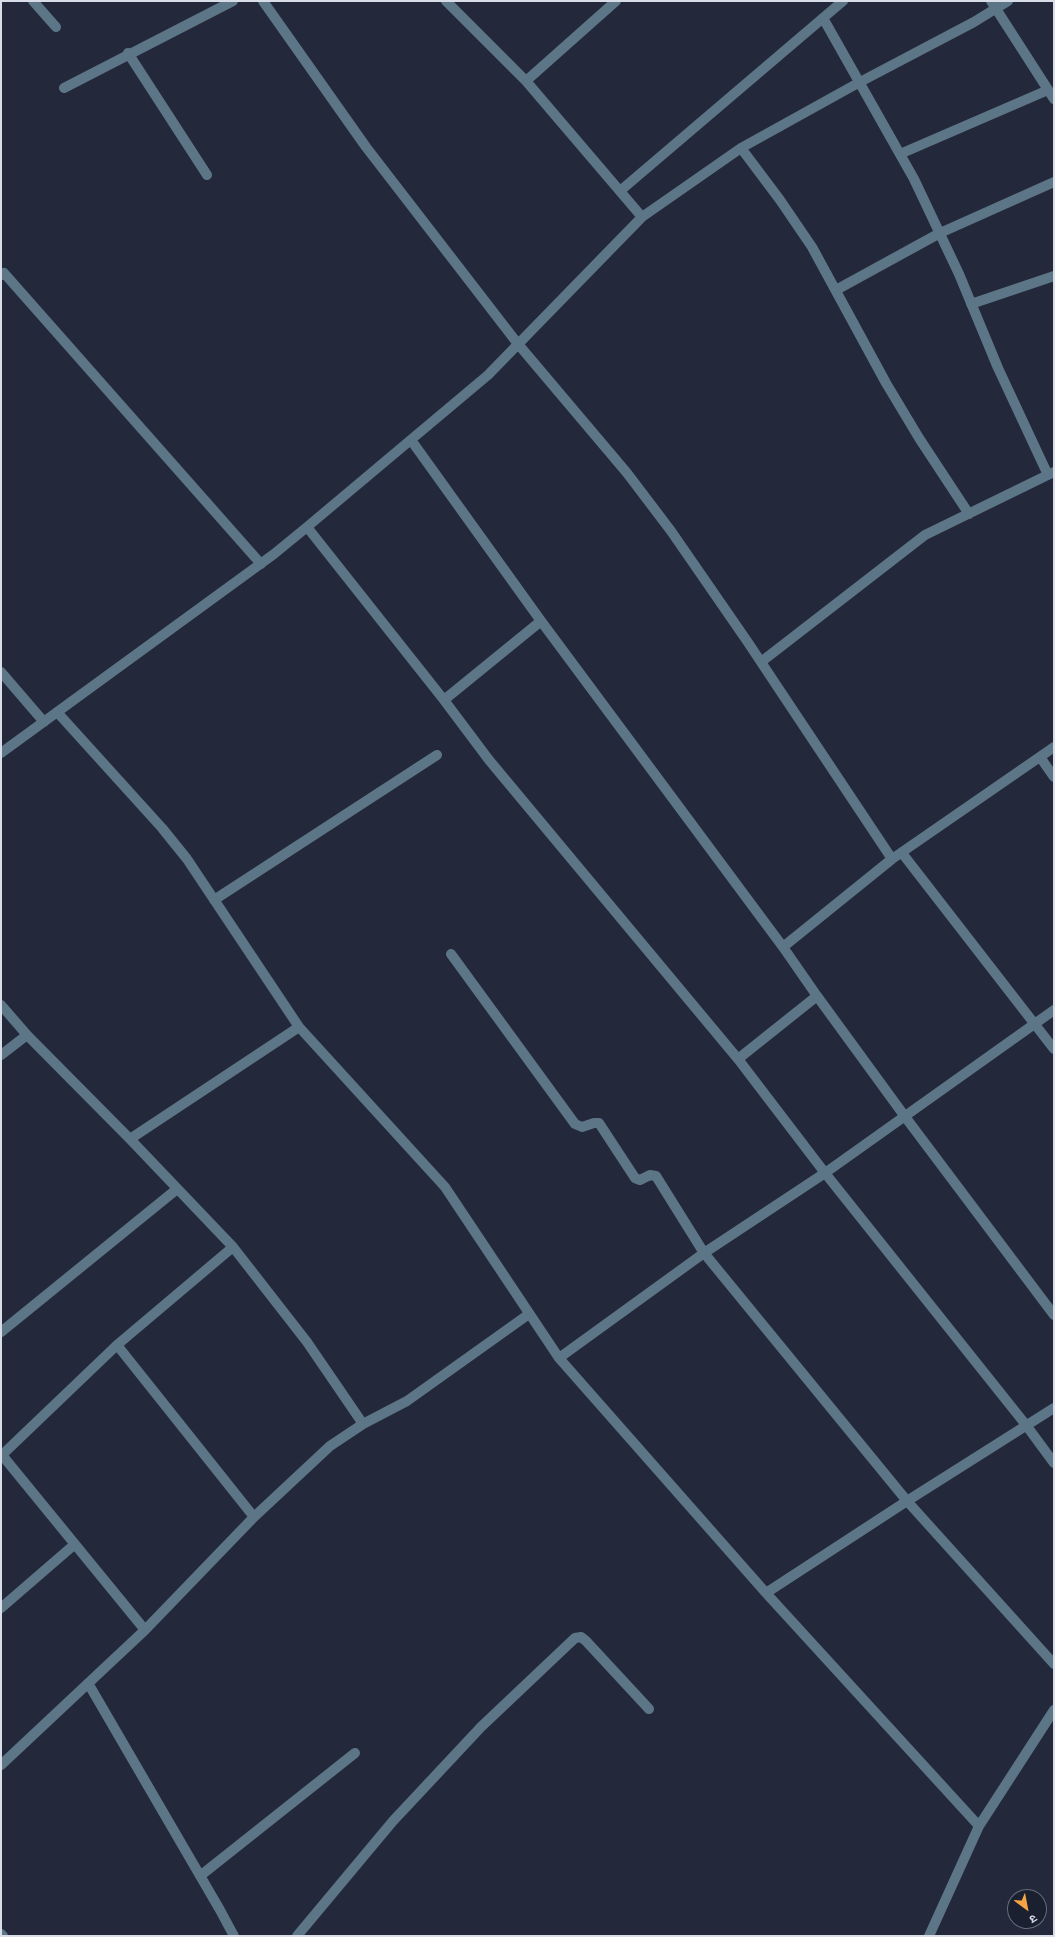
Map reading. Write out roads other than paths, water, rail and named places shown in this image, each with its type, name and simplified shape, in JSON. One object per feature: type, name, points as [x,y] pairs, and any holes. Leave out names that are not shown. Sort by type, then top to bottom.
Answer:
[{"type":"street","points":[[33,1],[56,28]]},
{"type":"street","points":[[64,88],[128,53],[233,1]]},
{"type":"street","points":[[263,1],[366,147],[518,344],[627,473],[671,531],[761,662],[892,859]]},
{"type":"street","points":[[446,1],[526,81],[642,217]]},
{"type":"street","points":[[526,81],[616,1]]},
{"type":"street","points":[[620,190],[843,1]]},
{"type":"street","points":[[1,753],[261,564],[307,527],[488,375],[642,217],[741,148],[860,82],[993,5],[1008,1]]},
{"type":"street","points":[[993,5],[1054,99]]},
{"type":"street","points":[[761,662],[925,535],[1051,474],[998,368],[940,233],[900,154],[823,18]]},
{"type":"street","points":[[128,53],[207,175]]},
{"type":"street","points":[[900,154],[1048,90]]},
{"type":"street","points":[[741,148],[780,200],[812,247],[886,383],[919,438],[969,514]]},
{"type":"street","points":[[836,290],[940,233],[1054,182]]},
{"type":"street","points":[[2,272],[261,564]]},
{"type":"street","points":[[971,304],[1054,276]]},
{"type":"street","points":[[411,440],[541,621],[784,947],[817,996],[906,1118],[1054,1315]]},
{"type":"street","points":[[307,527],[444,700],[489,760],[738,1059],[825,1174],[1026,1425],[1054,1463]]},
{"type":"street","points":[[444,700],[541,621]]},
{"type":"street","points":[[1,672],[44,722]]},
{"type":"street","points":[[57,712],[162,828],[187,859],[299,1027],[445,1187],[559,1358],[766,1593],[979,1826]]},
{"type":"street","points":[[784,947],[892,859],[1054,747]]},
{"type":"street","points":[[214,900],[437,755]]},
{"type":"street","points":[[1040,756],[1054,777]]},
{"type":"street","points":[[902,853],[1054,1049]]},
{"type":"street","points":[[451,954],[575,1124],[582,1127],[599,1123],[635,1178],[640,1180],[650,1175],[656,1176],[704,1253],[907,1501],[1054,1664]]},
{"type":"street","points":[[738,1059],[817,996]]},
{"type":"street","points":[[1,1005],[27,1035],[130,1139],[233,1247],[308,1342],[363,1424]]},
{"type":"street","points":[[559,1358],[704,1253],[825,1174],[906,1118],[1054,1010]]},
{"type":"street","points":[[130,1139],[299,1027]]},
{"type":"street","points":[[1,1055],[27,1035]]},
{"type":"street","points":[[1,1332],[177,1190]]},
{"type":"street","points":[[145,1630],[2,1455],[117,1345],[233,1247]]},
{"type":"street","points":[[1,1765],[145,1630],[254,1517],[330,1446],[363,1424],[407,1401],[529,1314]]},
{"type":"street","points":[[117,1345],[254,1517]]},
{"type":"street","points":[[766,1593],[907,1501],[1054,1408]]},
{"type":"street","points":[[1,1608],[75,1544]]},
{"type":"street","points":[[297,1936],[393,1820],[481,1727],[575,1638],[581,1637],[586,1641],[649,1709]]},
{"type":"street","points":[[88,1683],[234,1936]]},
{"type":"street","points":[[929,1936],[979,1826],[1054,1710]]},
{"type":"street","points":[[200,1876],[355,1753]]}]
